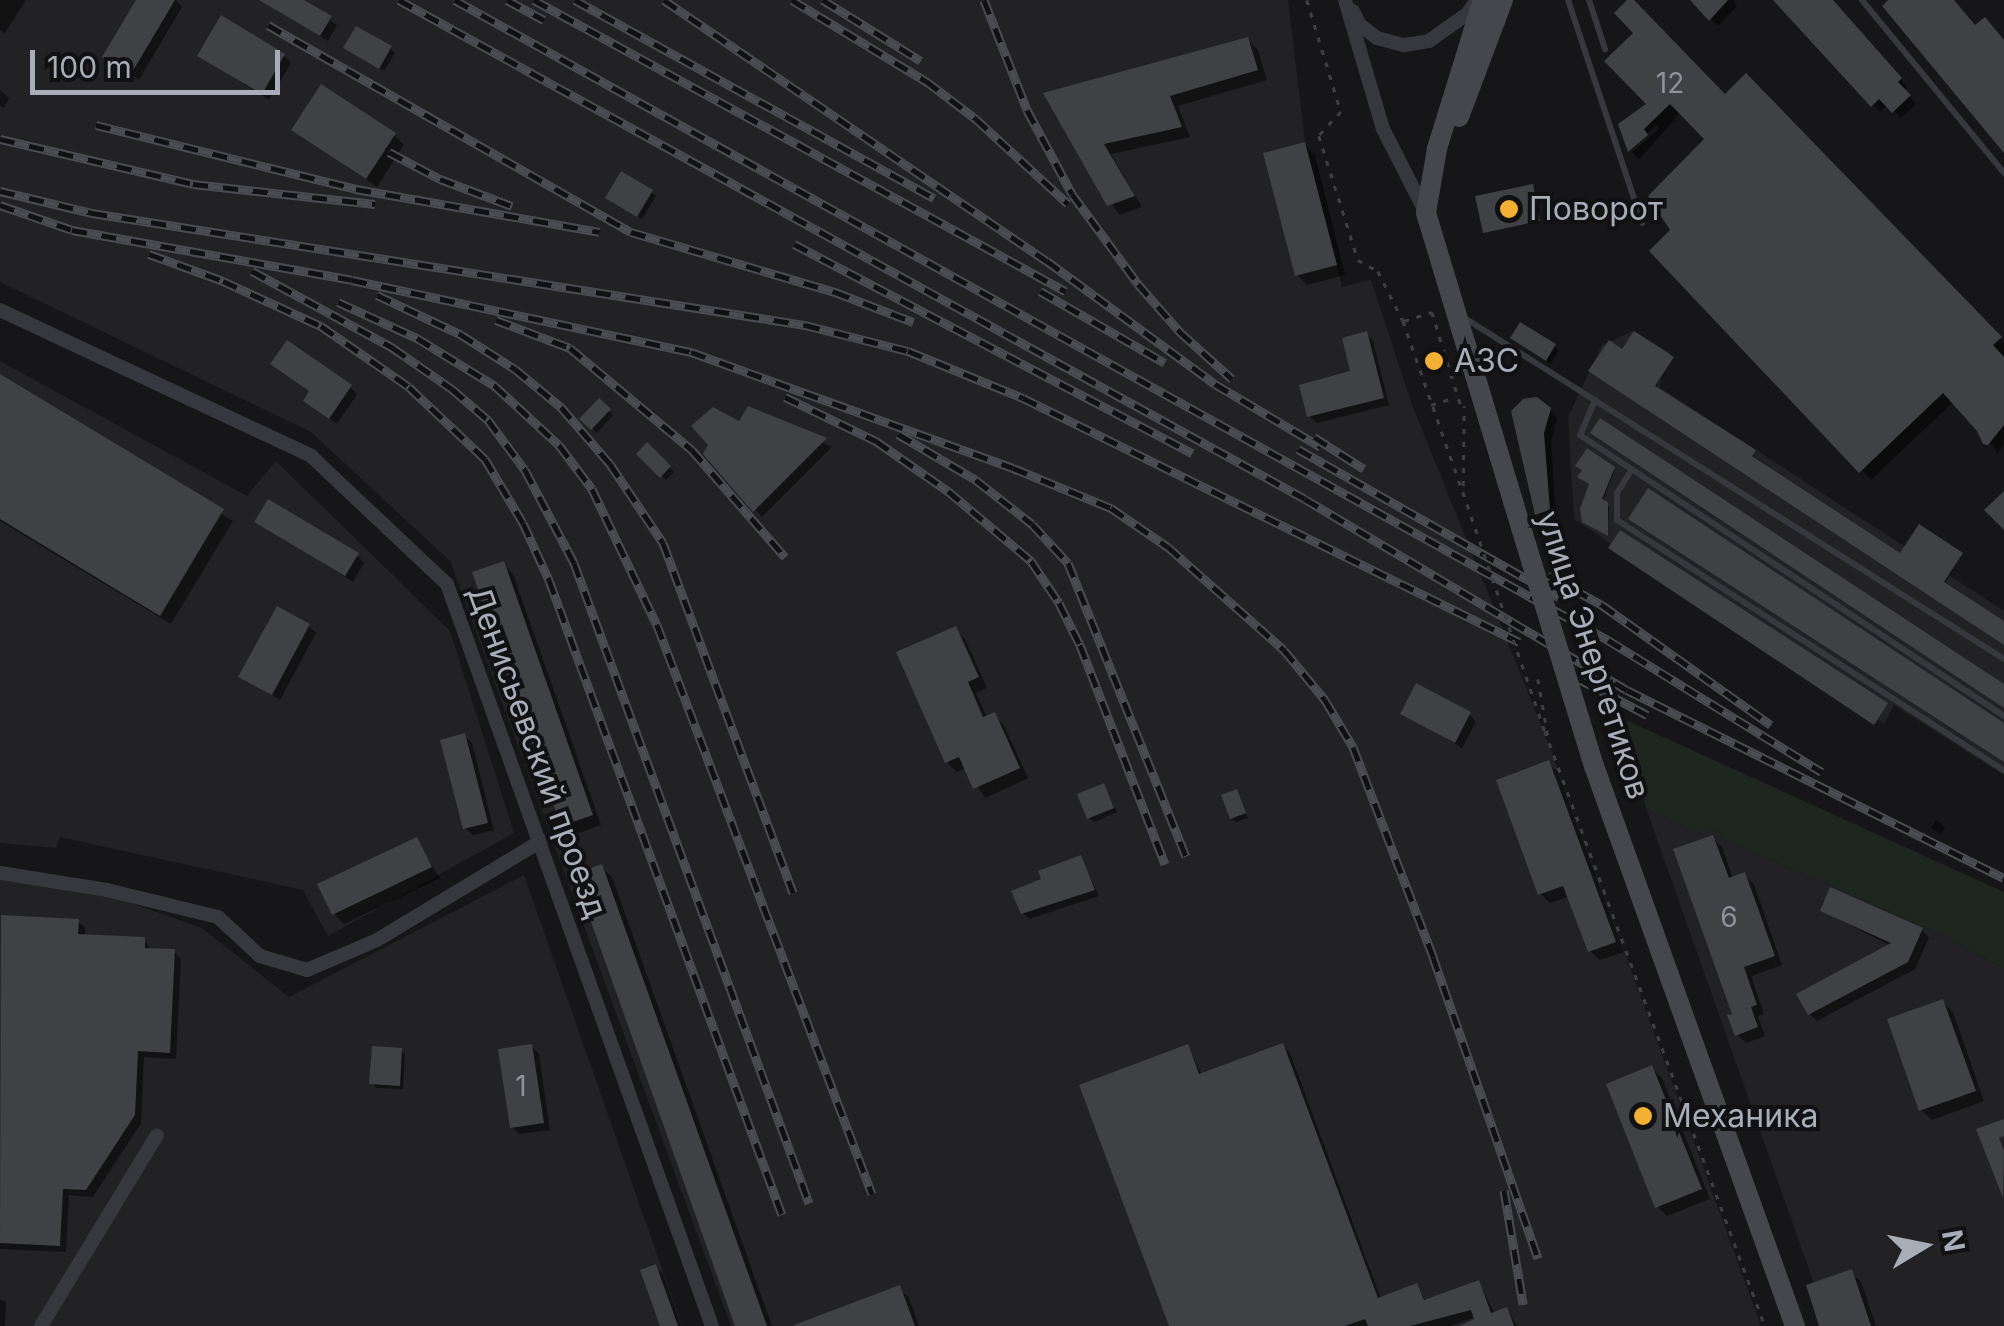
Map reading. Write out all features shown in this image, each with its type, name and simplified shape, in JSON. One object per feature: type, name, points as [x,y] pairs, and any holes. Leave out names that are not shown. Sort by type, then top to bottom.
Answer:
[{"type":"main road","points":[[1426,213],[1437,149],[1480,0]]},
{"type":"main road","points":[[1426,213],[1504,0]]},
{"type":"main road","name":"улица Энергетиков","points":[[1426,213],[1594,766],[1795,1326]]},
{"type":"street","points":[[1346,0],[1359,24],[1377,38],[1404,46],[1429,41],[1480,0]]},
{"type":"street","name":"улица Энергетиков","points":[[1346,0],[1383,129],[1426,213]]},
{"type":"street","name":"Денисьевский проезд","points":[[0,310],[311,456],[447,584],[712,1326]]},
{"type":"street","points":[[0,873],[107,890],[218,917],[260,956],[307,970],[377,940],[540,841]]},
{"type":"street","points":[[41,1326],[157,1135]]},
{"type":"lane","points":[[1568,0],[1642,223]]},
{"type":"lane","points":[[1589,0],[1604,50]]},
{"type":"lane","points":[[1862,0],[2004,173]]},
{"type":"lane","points":[[1454,310],[2004,659]]},
{"type":"lane","points":[[1595,400],[1580,435],[2004,716]]},
{"type":"lane","points":[[1632,469],[1617,492],[1617,520],[2004,770]]},
{"type":"path","points":[[1307,0],[1340,112],[1319,136],[1358,260],[1378,271],[1403,321],[1548,736]]},
{"type":"path","points":[[1403,321],[1432,312],[1461,407]]},
{"type":"path","points":[[1431,405],[1458,396]]},
{"type":"path","points":[[1538,679],[1548,736],[1764,1326]]},
{"type":"shaded area","points":[[0,0],[1288,0],[1305,142],[1342,287],[1371,280],[1411,402],[1549,745],[1761,1326],[731,1326],[450,561],[311,432],[0,282]]},
{"type":"shaded area","points":[[1633,331],[1669,352],[1659,387],[2004,611],[2004,775],[1894,705],[1884,724],[1574,519],[1568,417],[1602,345]]},
{"type":"shaded area","points":[[0,361],[247,496],[276,461],[450,631],[514,833],[328,936],[303,890],[60,837],[56,848],[0,843]]},
{"type":"shaded area","points":[[1626,720],[2004,892],[2004,968],[1941,934],[1728,841],[1715,828],[1697,833],[1646,808]]},
{"type":"shaded area","points":[[1646,808],[1697,833],[1715,828],[1728,841],[1941,934],[2004,968],[2004,1326],[1829,1326]]},
{"type":"shaded area","points":[[524,875],[682,1326],[0,1326],[0,880],[111,896],[202,928],[289,997]]},
{"type":"building","points":[[136,0],[175,0],[131,74],[102,57]]},
{"type":"building","points":[[259,0],[304,0],[332,16],[320,36]]},
{"type":"building","points":[[1627,0],[1634,0],[1725,94],[1746,73],[2002,337],[1993,345],[2004,357],[2004,425],[1988,445],[1983,444],[1977,431],[1943,393],[1859,473],[1649,251],[1670,230],[1648,196],[1704,139],[1670,104],[1644,129],[1648,135],[1628,152],[1618,124],[1646,104],[1604,61],[1633,33],[1614,13]]},
{"type":"building","points":[[1690,0],[1728,0],[1709,21]]},
{"type":"building","points":[[1773,0],[1833,0],[1902,78],[1898,82],[1911,95],[1892,113],[1879,99],[1871,107]]},
{"type":"building","points":[[1888,0],[1954,0],[1975,25],[1985,17],[2004,40],[2004,153],[1882,6]]},
{"type":"building","points":[[221,15],[285,54],[262,94],[197,56]]},
{"type":"building","points":[[356,26],[392,46],[379,69],[343,48]]},
{"type":"building","points":[[1248,37],[1258,70],[1170,96],[1182,127],[1104,144],[1135,196],[1107,206],[1043,93]]},
{"type":"building","points":[[321,84],[396,133],[366,179],[291,130]]},
{"type":"building","points":[[1305,142],[1337,265],[1295,276],[1263,153]]},
{"type":"building","points":[[621,171],[653,190],[637,217],[605,198]]},
{"type":"building","points":[[1533,184],[1540,221],[1483,233],[1475,196]]},
{"type":"building","points":[[1520,322],[1556,344],[1546,361],[1510,338]]},
{"type":"building","points":[[1367,331],[1384,398],[1307,417],[1299,385],[1350,371],[1342,338]]},
{"type":"building","points":[[1634,331],[1674,357],[1655,386],[1756,450],[1752,456],[1900,553],[1919,524],[1963,553],[1944,582],[2004,621],[2004,645],[1588,371],[1609,340],[1622,349]]},
{"type":"building","points":[[287,340],[352,385],[329,419],[303,401],[309,391],[270,364]]},
{"type":"building","points":[[0,374],[224,509],[160,616],[0,519]]},
{"type":"building","points":[[1537,397],[1551,408],[1544,433],[1550,510],[1535,515],[1511,411],[1523,399]]},
{"type":"building","points":[[599,398],[611,409],[591,430],[579,419]]},
{"type":"building","points":[[748,406],[827,438],[753,512],[703,454],[708,445],[691,426],[713,407],[739,421]]},
{"type":"building","points":[[1600,418],[2004,684],[2004,708],[1590,433]]},
{"type":"building","points":[[647,442],[671,466],[660,478],[636,454]]},
{"type":"building","points":[[1587,448],[1615,467],[1602,499],[1608,502],[1608,536],[1582,522],[1580,509],[1589,484],[1577,477],[1582,470],[1575,466]]},
{"type":"building","points":[[1648,488],[2004,723],[2004,762],[1628,519]]},
{"type":"building","points":[[2004,491],[2004,530],[1984,510]]},
{"type":"building","points":[[268,499],[359,553],[345,576],[254,522]]},
{"type":"building","points":[[1620,530],[1888,703],[1874,725],[1608,548]]},
{"type":"building","points":[[504,561],[593,815],[561,826],[472,572]]},
{"type":"building","points":[[277,606],[310,624],[272,695],[238,677]]},
{"type":"building","points":[[956,626],[979,677],[968,682],[983,717],[995,712],[1020,768],[973,789],[959,757],[945,763],[896,652]]},
{"type":"building","points":[[1416,683],[1471,712],[1455,743],[1400,714]]},
{"type":"building","points":[[465,733],[488,823],[463,829],[440,740]]},
{"type":"building","points":[[1549,760],[1616,942],[1588,952],[1563,886],[1538,895],[1496,780]]},
{"type":"building","points":[[1104,783],[1114,808],[1087,819],[1077,794]]},
{"type":"building","points":[[1237,789],[1246,813],[1230,819],[1221,795]]},
{"type":"building","points":[[1713,835],[1729,878],[1745,872],[1775,956],[1744,967],[1757,1005],[1751,1007],[1758,1027],[1735,1036],[1727,1015],[1732,1014],[1673,849]]},
{"type":"building","points":[[417,837],[432,867],[332,915],[317,884]]},
{"type":"building","points":[[1081,855],[1095,890],[1021,914],[1011,891],[1041,879],[1038,871]]},
{"type":"building","points":[[602,864],[767,1326],[735,1326],[574,874]]},
{"type":"building","points":[[1830,887],[1923,928],[1908,962],[1808,1015],[1796,994],[1891,943],[1820,911]]},
{"type":"building","points":[[1,915],[79,919],[78,934],[145,937],[145,948],[175,949],[170,1053],[138,1051],[135,1115],[86,1190],[63,1189],[60,1246],[0,1243]]},
{"type":"building","points":[[1943,999],[1976,1091],[1919,1111],[1887,1019]]},
{"type":"building","points":[[1283,1043],[1378,1298],[1417,1283],[1424,1300],[1479,1280],[1491,1313],[1507,1307],[1514,1326],[1460,1326],[1474,1319],[1471,1310],[1410,1326],[1368,1326],[1365,1319],[1345,1326],[1169,1326],[1079,1085],[1188,1044],[1199,1074]]},
{"type":"building","points":[[532,1044],[544,1123],[510,1128],[498,1049]]},
{"type":"building","points":[[372,1046],[402,1048],[400,1086],[369,1084]]},
{"type":"building","points":[[1652,1065],[1702,1189],[1655,1208],[1606,1084]]},
{"type":"building","points":[[2004,1119],[2004,1136],[1999,1138],[2004,1151],[2003,1198],[1976,1129]]},
{"type":"building","points":[[656,1264],[678,1326],[660,1326],[640,1270]]},
{"type":"building","points":[[1852,1269],[1871,1326],[1819,1326],[1806,1285]]},
{"type":"building","points":[[900,1285],[915,1326],[794,1325]]},
{"type":"railway","points":[[399,0],[1305,499],[1627,690],[2004,878]]},
{"type":"railway","points":[[455,0],[1608,640],[1822,772]]},
{"type":"railway","points":[[507,0],[544,20]]},
{"type":"railway","points":[[534,0],[1065,291]]},
{"type":"railway","points":[[575,0],[934,198]]},
{"type":"railway","points":[[664,0],[1047,261],[1215,384],[1321,447]]},
{"type":"railway","points":[[792,0],[926,81],[976,119],[1068,204]]},
{"type":"railway","points":[[823,0],[921,61]]},
{"type":"railway","points":[[984,0],[1027,110],[1072,194],[1138,284],[1180,332],[1232,379]]},
{"type":"railway","points":[[268,25],[631,232],[835,292],[913,322]]},
{"type":"railway","points":[[96,125],[356,189],[599,232]]},
{"type":"railway","points":[[0,139],[193,184],[375,204]]},
{"type":"railway","points":[[389,152],[440,179],[512,206]]},
{"type":"railway","points":[[0,191],[92,213],[805,325],[908,351],[1023,398],[1519,642]]},
{"type":"railway","points":[[0,205],[72,230],[352,280],[691,352],[1013,468],[1111,508],[1168,547],[1284,650],[1325,700],[1353,747],[1433,957],[1538,1258]]},
{"type":"railway","points":[[794,244],[1192,453]]},
{"type":"railway","points":[[149,254],[223,281],[321,326],[409,387],[485,459],[523,523],[549,580],[782,1215]]},
{"type":"railway","points":[[252,271],[393,348],[452,389],[488,420],[525,470],[574,563],[809,1203]]},
{"type":"railway","points":[[1040,291],[1165,363]]},
{"type":"railway","points":[[377,295],[460,334],[515,369],[561,407],[610,464],[663,543],[793,893]]},
{"type":"railway","points":[[338,302],[417,338],[495,386],[559,445],[592,489],[657,625],[872,1194]]},
{"type":"railway","points":[[496,320],[570,348],[692,450],[785,557]]},
{"type":"railway","points":[[785,397],[876,441],[948,491],[1031,561],[1059,603],[1080,645],[1165,864]]},
{"type":"railway","points":[[898,434],[976,480],[1032,524],[1068,563],[1186,856]]},
{"type":"railway","points":[[1314,437],[1364,469]]},
{"type":"railway","points":[[1298,449],[1559,597]]},
{"type":"railway","points":[[1548,575],[1602,605],[1771,725]]},
{"type":"railway","points":[[1581,680],[1647,715]]},
{"type":"railway","points":[[1504,1190],[1523,1304]]},
{"type":"place","name":"Поворот","points":[[1509,209]]},
{"type":"place","name":"АЗС","points":[[1434,361]]},
{"type":"place","name":"Механика","points":[[1643,1116]]}]
